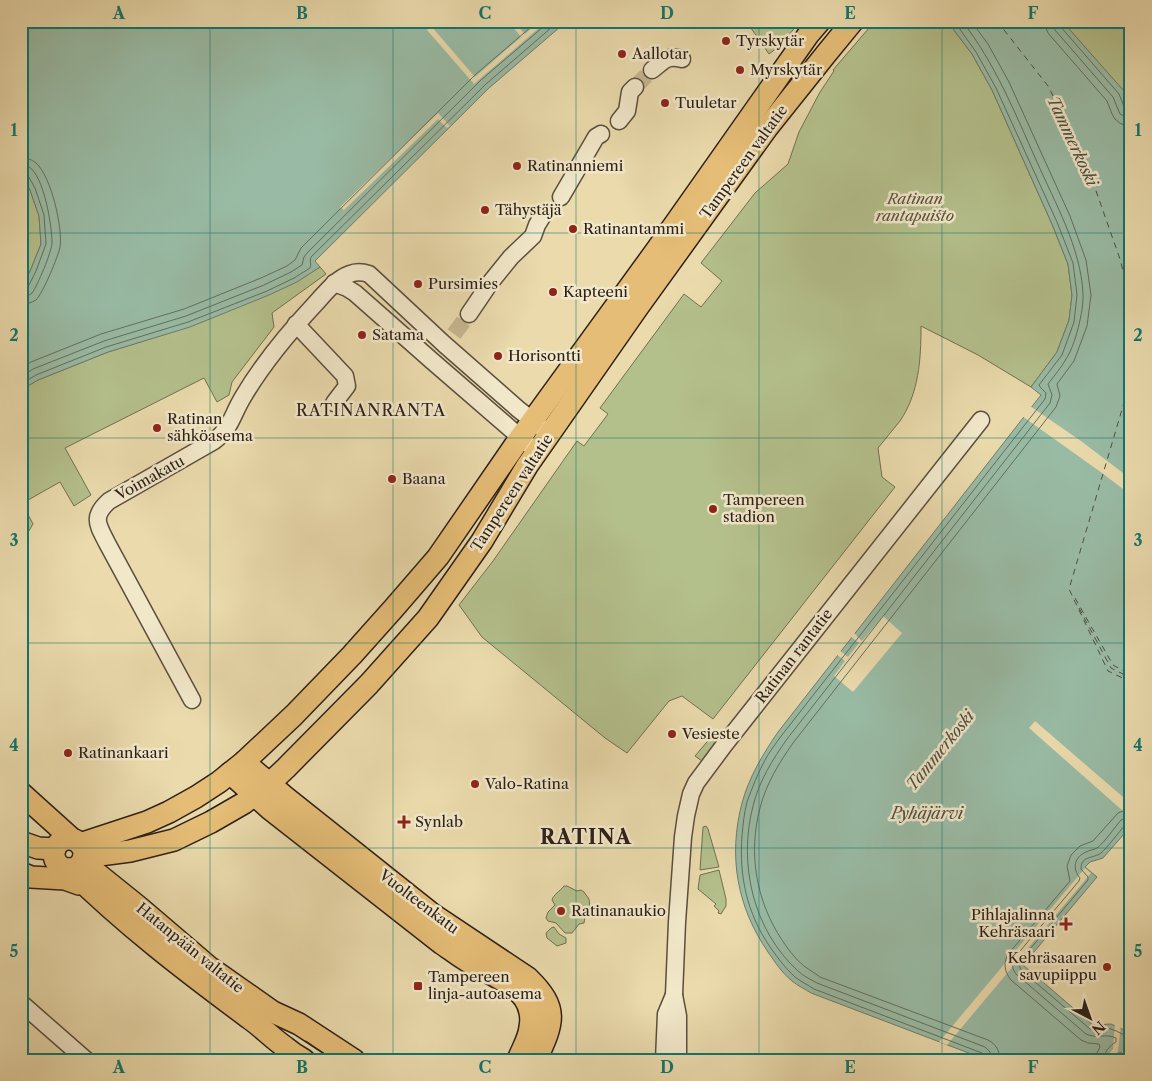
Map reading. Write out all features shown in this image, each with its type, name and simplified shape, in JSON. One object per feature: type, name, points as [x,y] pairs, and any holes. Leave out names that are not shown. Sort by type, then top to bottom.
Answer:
[{"type":"main road","name":"Tampereen valtatie","points":[[21,866],[40,864],[69,851],[92,829],[134,818],[147,822],[196,797],[237,768],[322,686],[438,557],[526,429],[658,248],[819,21]]},
{"type":"main road","name":"Tampereen valtatie","points":[[21,842],[38,848],[69,851],[130,851],[174,840],[234,809],[262,789],[286,768],[368,684],[428,618],[482,541],[516,482],[638,307],[767,128],[853,21]]},
{"type":"main road","name":"Vuolteenkatu","points":[[237,768],[262,789],[432,914],[522,974],[537,987],[546,998],[551,1019],[549,1030],[536,1060]]},
{"type":"main road","name":"Vuolteenkatu","points":[[262,789],[270,810],[441,943],[518,991],[528,1005],[531,1021],[528,1036],[518,1060]]},
{"type":"main road","name":"Hatanpään valtatie","points":[[21,792],[69,851],[86,886],[206,986],[262,1027],[284,1047],[304,1060]]},
{"type":"main road","name":"Hatanpään valtatie","points":[[21,813],[140,908],[209,967],[273,1012],[299,1024],[354,1060]]},
{"type":"main road","points":[[21,872],[31,877],[64,879],[86,886]]},
{"type":"street","points":[[652,70],[666,59],[673,57],[682,60]]},
{"type":"street","points":[[619,121],[627,111],[630,92],[635,87]]},
{"type":"street","points":[[562,196],[596,137],[601,134]]},
{"type":"street","points":[[469,314],[511,257],[533,236],[545,212]]},
{"type":"street","name":"Voimakatu","points":[[192,700],[107,543],[97,522],[99,513],[109,501],[220,437],[229,426],[243,397],[266,364],[296,324],[334,283],[350,274],[364,272],[369,274],[449,339],[526,429],[537,452]]},
{"type":"street","name":"Voimakatu","points":[[334,283],[355,293],[431,360],[526,429],[550,434]]},
{"type":"street","points":[[296,324],[345,376],[347,386],[334,403]]},
{"type":"street","points":[[431,360],[449,339]]},
{"type":"street","name":"Ratinan rantatie","points":[[674,995],[683,837],[689,800],[696,783],[737,728],[981,420]]},
{"type":"street","points":[[664,1060],[666,1014],[674,995]]},
{"type":"street","points":[[674,995],[678,1016],[678,1060]]},
{"type":"street","points":[[21,1003],[86,1060]]},
{"type":"green space","points":[[746,21],[800,21],[782,44],[769,54]]},
{"type":"green space","name":"Ratinan rantapuisto","points":[[875,21],[947,21],[972,54],[992,90],[1068,264],[1072,295],[1069,320],[1057,352],[1031,387],[978,355],[921,326],[918,375],[911,399],[900,421],[878,448],[882,477],[895,487],[713,719],[682,696],[669,701],[627,753],[605,738],[482,637],[459,605],[493,561],[577,441],[584,446],[608,414],[600,408],[684,294],[701,307],[722,281],[701,263],[755,193],[788,164],[799,132],[833,70]]},
{"type":"green space","points":[[1062,21],[1131,21],[1131,113],[1123,91]]},
{"type":"green space","points":[[21,173],[30,190],[39,216],[41,244],[21,290]]},
{"type":"green space","points":[[320,267],[326,274],[272,313],[274,327],[232,382],[229,395],[217,402],[204,378],[65,448],[91,495],[74,506],[60,482],[21,504],[21,390],[38,380],[108,352],[185,328],[296,282]]},
{"type":"green space","points":[[23,505],[33,524],[23,537],[25,543],[21,547],[21,506]]},
{"type":"green space","points":[[712,736],[718,741],[702,761],[695,756]]},
{"type":"green space","points":[[706,826],[719,867],[700,870],[703,827]]},
{"type":"green space","points":[[719,870],[726,899],[726,906],[721,914],[718,913],[719,911],[714,906],[716,904],[698,889],[700,875]]},
{"type":"green space","points":[[564,886],[577,891],[581,890],[589,899],[590,907],[584,923],[579,924],[572,933],[565,933],[556,923],[548,921],[546,918],[548,912],[555,905],[552,900],[553,898]]},
{"type":"green space","points":[[554,927],[559,934],[566,938],[566,943],[557,946],[547,938],[546,933]]},
{"type":"water","points":[[32,21],[567,21],[489,88],[315,261],[320,267],[297,282],[269,295],[190,327],[108,352],[38,380],[21,390],[21,290],[41,244],[39,216],[30,190],[21,173],[21,41]]},
{"type":"water","name":"Pyhäjärvi","points":[[947,21],[1062,21],[1124,91],[1131,113],[1131,826],[1103,858],[1090,862],[1085,867],[1097,877],[1023,965],[1093,1025],[1111,1024],[1131,1033],[1131,1060],[1120,1052],[1113,1060],[987,1060],[811,993],[788,978],[757,935],[742,899],[738,880],[736,842],[738,823],[745,793],[762,757],[778,732],[1041,395],[1031,387],[1057,352],[1069,320],[1072,295],[1068,264],[1052,224],[992,90],[972,54]]},
{"type":"pier","points":[[508,21],[513,21],[525,34],[539,21],[547,21],[474,84],[427,30],[431,26],[475,77],[521,37]]},
{"type":"pier","points":[[438,113],[450,126],[447,128],[438,119],[344,210],[340,207]]},
{"type":"pier","points":[[1030,406],[1081,441],[1131,479],[1131,495],[1022,416]]},
{"type":"pier","points":[[883,616],[902,633],[853,692],[834,676],[845,661],[836,654],[839,650],[848,657],[859,643],[850,636],[853,632],[862,641]]},
{"type":"pier","points":[[1035,721],[1130,803],[1128,806],[1131,809],[1131,814],[1125,809],[1123,811],[1029,728]]},
{"type":"pier","points":[[1085,868],[1091,873],[947,1045],[939,1042]]},
{"type":"pier","points":[[1115,1023],[1121,1025],[1118,1051],[1111,1060],[1104,1060],[1113,1049]]},
{"type":"ferry route","points":[[997,21],[1048,86],[1083,154],[1120,259],[1131,302]]},
{"type":"ferry route","points":[[1131,379],[1069,589],[1108,671],[1131,682]]},
{"type":"ferry route","points":[[1075,598],[1113,665],[1131,675]]},
{"type":"ferry route","points":[[1079,608],[1111,668],[1131,678]]},
{"type":"tunnel","points":[[635,87],[652,70]]},
{"type":"tunnel","points":[[454,334],[469,314]]},
{"type":"tram line","points":[[306,1041],[334,1060]]},
{"type":"place","name":"Tyrskytär","points":[[726,41]]},
{"type":"place","name":"Aallotar","points":[[622,54]]},
{"type":"place","name":"Myrskytär","points":[[740,70]]},
{"type":"place","name":"Tuuletar","points":[[665,103]]},
{"type":"place","name":"Ratinanniemi","points":[[517,166]]},
{"type":"place","name":"Tähystäjä","points":[[485,210]]},
{"type":"place","name":"Ratinantammi","points":[[573,229]]},
{"type":"place","name":"Pursimies","points":[[418,284]]},
{"type":"place","name":"Kapteeni","points":[[553,292]]},
{"type":"place","name":"Satama","points":[[362,335]]},
{"type":"place","name":"Horisontti","points":[[498,356]]},
{"type":"place","name":"Ratinan sähköasema","points":[[157,428]]},
{"type":"place","name":"Baana","points":[[392,479]]},
{"type":"place","name":"Tampereen stadion","points":[[713,509]]},
{"type":"place","name":"Vesieste","points":[[672,734]]},
{"type":"place","name":"Ratinankaari","points":[[68,753]]},
{"type":"place","name":"Valo-Ratina","points":[[475,784]]},
{"type":"place","name":"Synlab","points":[[404,822]]},
{"type":"place","name":"Ratinanaukio","points":[[561,911]]},
{"type":"place","name":"Pihlajalinna Kehräsaari","points":[[1066,924]]},
{"type":"place","name":"Kehräsaaren savupiippu","points":[[1107,967]]},
{"type":"place","name":"Tampereen linja-autoasema","points":[[418,986]]},
{"type":"district","name":"RATINANRANTA","points":[[371,410]]},
{"type":"district","name":"RATINA","points":[[586,837]]},
{"type":"water label","name":"Tammerkoski","points":[[1073,141]]},
{"type":"water label","name":"Tammerkoski","points":[[940,750]]}]
